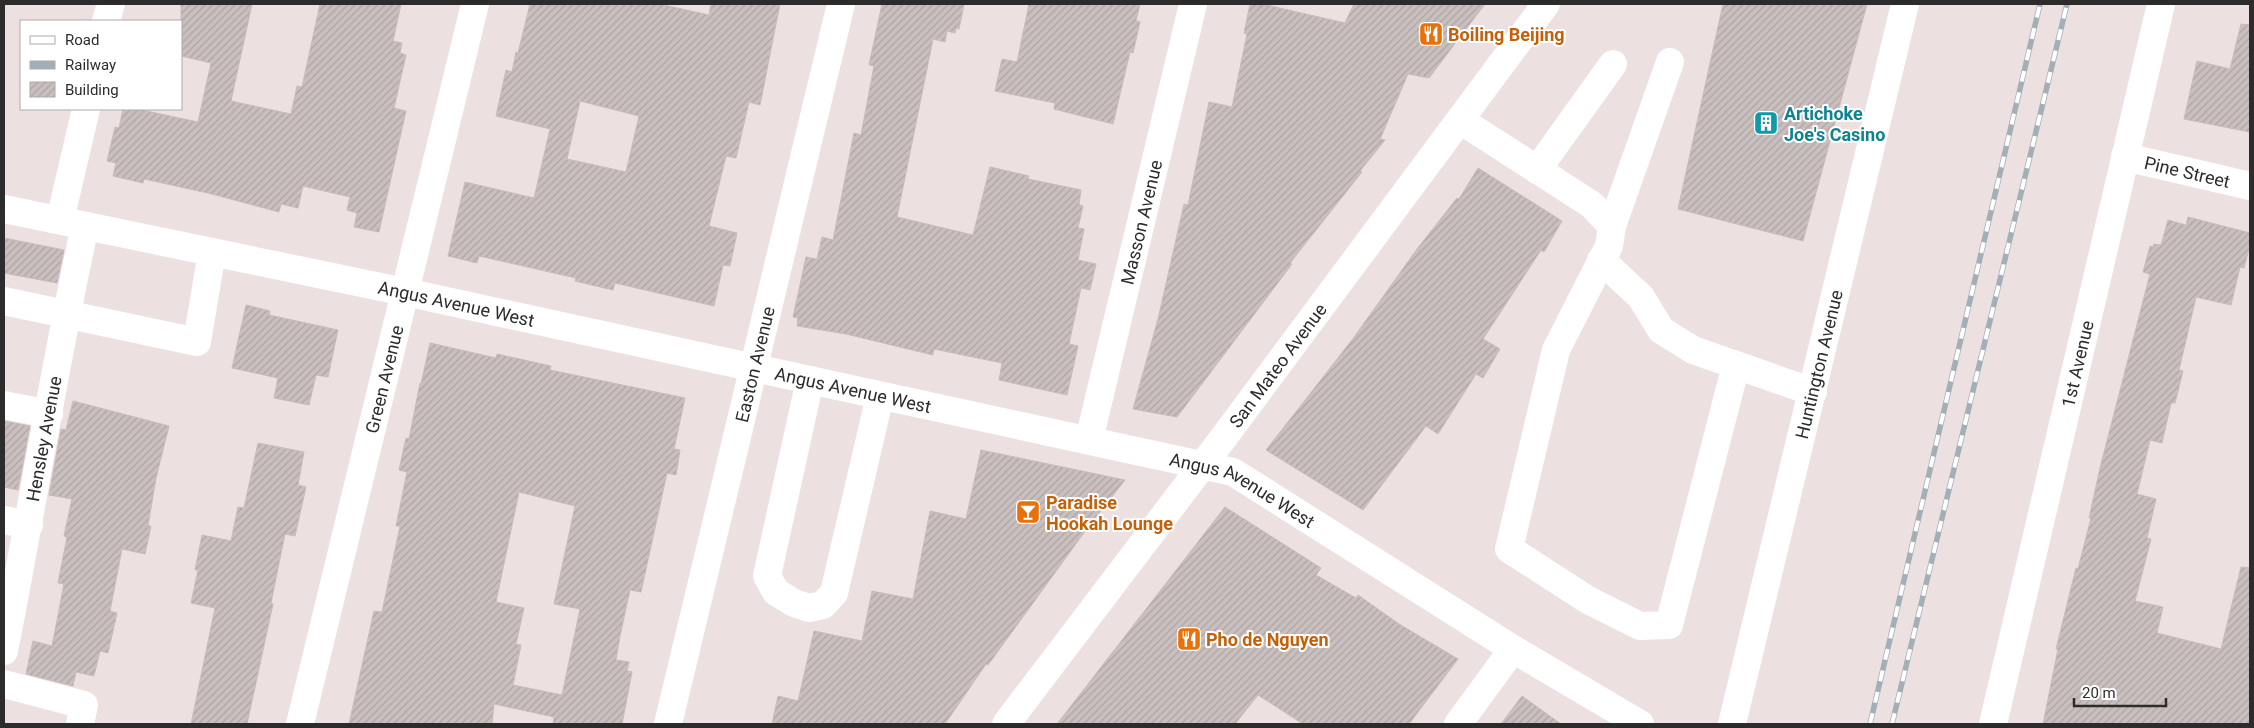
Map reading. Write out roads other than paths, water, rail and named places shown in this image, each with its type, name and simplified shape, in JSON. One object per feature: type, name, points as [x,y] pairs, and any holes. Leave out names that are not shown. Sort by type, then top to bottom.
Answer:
[{"type":"street","points":[[106,20],[110,4]]},
{"type":"street","name":"Green Avenue","points":[[300,724],[475,4]]},
{"type":"street","name":"Easton Avenue","points":[[668,724],[841,4]]},
{"type":"street","name":"Masson Avenue","points":[[1089,440],[1193,4]]},
{"type":"street","name":"San Mateo Avenue","points":[[1006,724],[1203,465],[1546,4]]},
{"type":"street","name":"Huntington Avenue","points":[[1732,724],[1905,4]]},
{"type":"street","name":"1st Avenue","points":[[1993,724],[2161,4]]},
{"type":"street","points":[[1670,62],[1612,226],[1609,246],[1556,350],[1509,549],[1588,600],[1640,626],[1669,625],[1736,365]]},
{"type":"street","points":[[1537,170],[1613,64]]},
{"type":"street","name":"Hensley Avenue","points":[[4,651],[16,522],[49,414],[66,315],[73,223],[86,110]]},
{"type":"street","points":[[1460,120],[1592,205],[1612,226]]},
{"type":"street","name":"Pine Street","points":[[2125,157],[2250,186]]},
{"type":"street","name":"Angus Avenue West","points":[[4,209],[405,292],[1233,472],[1513,649],[1638,724]]},
{"type":"street","points":[[4,301],[197,342],[212,252]]},
{"type":"street","points":[[1601,260],[1641,297],[1661,330],[1693,350],[1813,392]]},
{"type":"street","points":[[810,380],[766,576],[776,592],[794,603],[809,608],[823,605],[834,593],[880,396]]},
{"type":"street","points":[[4,405],[49,414]]},
{"type":"street","points":[[1458,724],[1513,649]]},
{"type":"street","points":[[4,684],[84,705],[80,724]]},
{"type":"railway","points":[[1870,724],[2040,4]]},
{"type":"railway","points":[[1892,724],[2067,4]]},
{"type":"place","name":"Boiling Beijing","points":[[1431,34]]},
{"type":"place","name":"Artichoke Joe's Casino","points":[[1766,123]]},
{"type":"place","name":"Paradise Hookah Lounge","points":[[1028,512]]},
{"type":"place","name":"Pho de Nguyen","points":[[1189,639]]}]
